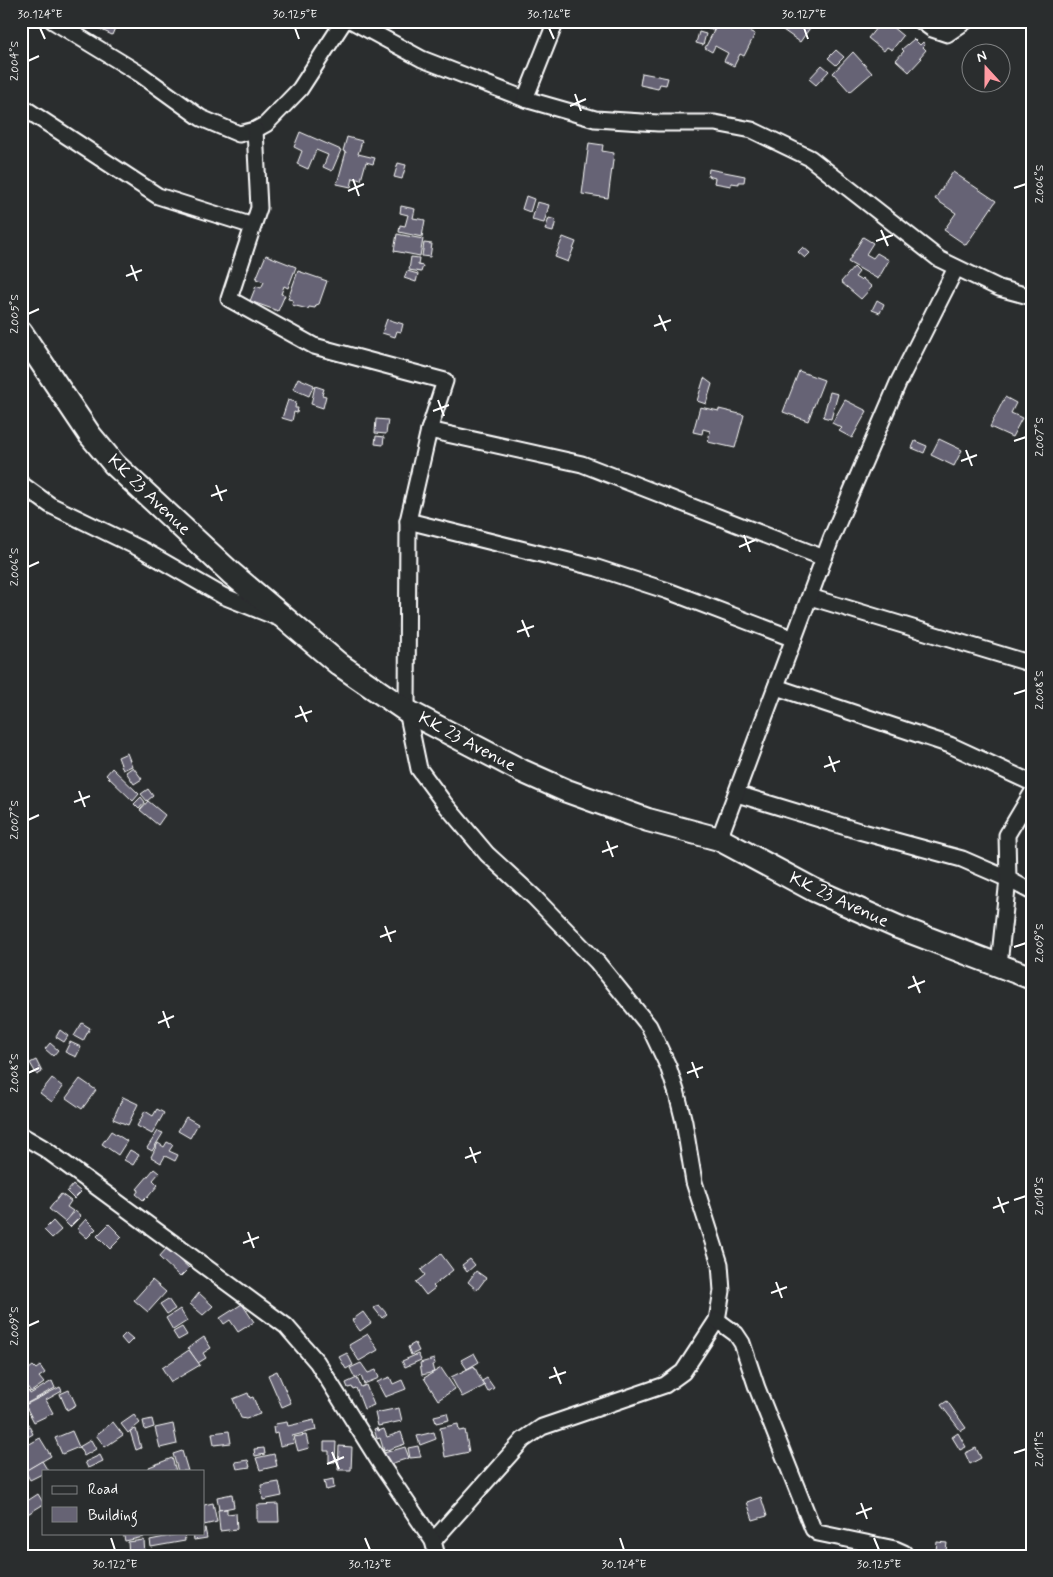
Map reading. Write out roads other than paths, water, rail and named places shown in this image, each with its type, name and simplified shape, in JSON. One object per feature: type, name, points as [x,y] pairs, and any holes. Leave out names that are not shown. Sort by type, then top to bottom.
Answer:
[{"type":"main road","name":"KK 23 Avenue","points":[[21,332],[90,435],[114,464],[231,573],[291,624],[340,665],[407,711],[522,771],[567,791],[648,820],[719,839],[814,890],[898,927],[1032,978]]},
{"type":"street","points":[[54,21],[140,74],[201,118],[239,134],[255,130],[266,124],[300,89],[344,21]]},
{"type":"street","points":[[352,21],[422,59],[525,99],[595,119],[658,123],[714,123],[752,130],[810,158],[939,259],[999,288],[1032,297]]},
{"type":"street","points":[[525,99],[556,21]]},
{"type":"street","points":[[921,21],[947,34],[966,21]]},
{"type":"street","points":[[21,106],[158,196],[253,226]]},
{"type":"street","points":[[21,1135],[45,1149],[286,1326],[317,1362],[435,1549],[523,1440],[542,1427],[666,1385],[683,1372],[717,1320],[722,1290],[720,1264],[694,1182],[677,1094],[668,1066],[649,1026],[597,962],[534,897],[487,854],[444,803],[419,769],[407,711],[408,521],[429,430],[445,381],[314,346],[229,299],[259,208],[255,130]]},
{"type":"street","points":[[719,839],[824,558],[898,384],[956,268]]},
{"type":"street","points":[[429,430],[582,464],[824,558]]},
{"type":"street","points":[[21,484],[50,505],[144,550],[222,596],[291,624]]},
{"type":"street","points":[[408,521],[597,568],[668,591],[794,639]]},
{"type":"street","points":[[810,597],[1032,664]]},
{"type":"street","points":[[776,687],[950,745],[1032,784]]},
{"type":"street","points":[[999,965],[1008,879],[1007,835],[1032,792]]},
{"type":"street","points":[[737,794],[859,831],[962,858],[1032,892]]},
{"type":"street","points":[[717,1320],[736,1334],[742,1343],[757,1388],[813,1529],[818,1533],[895,1550],[904,1553],[906,1556]]}]
